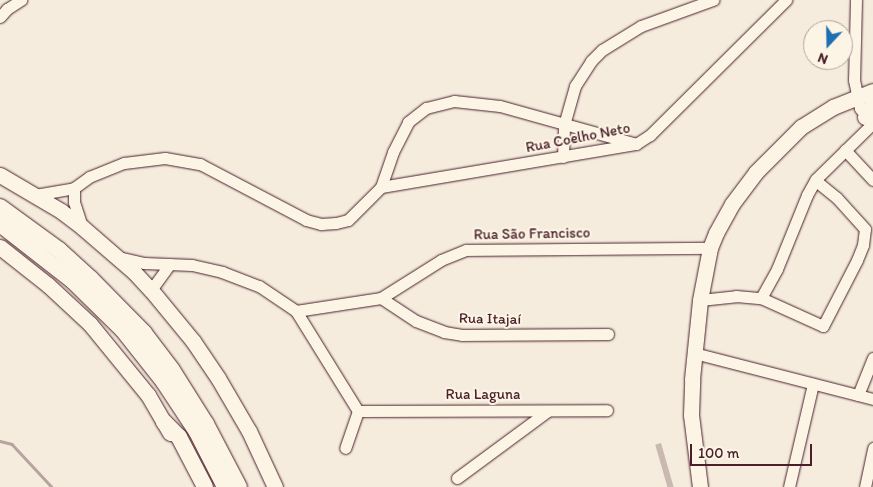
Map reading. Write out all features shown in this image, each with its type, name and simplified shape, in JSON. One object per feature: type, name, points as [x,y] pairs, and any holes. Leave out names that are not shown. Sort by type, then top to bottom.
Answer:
[{"type":"highway","points":[[0,207],[59,250],[91,279],[144,333],[172,370],[206,424],[239,487]]},
{"type":"highway","points":[[0,224],[73,281],[123,330],[164,382],[197,432],[225,487]]},
{"type":"highway","points":[[164,422],[179,437],[205,487]]},
{"type":"main road","points":[[700,487],[691,415],[694,353],[700,300],[710,248],[724,218],[756,172],[801,128],[824,112],[873,91]]},
{"type":"main road","points":[[870,122],[873,103]]},
{"type":"main road","points":[[0,174],[82,227],[118,257],[151,290],[193,341],[218,378],[249,431],[275,487]]},
{"type":"main road","points":[[0,248],[48,285],[90,324],[148,395],[199,487]]},
{"type":"street","points":[[0,17],[7,8],[21,0]]},
{"type":"street","points":[[563,157],[564,125],[575,86],[591,61],[602,50],[641,26],[713,0]]},
{"type":"street","name":"Rua Coelho Neto","points":[[380,187],[636,144],[650,135],[786,0]]},
{"type":"street","points":[[762,298],[783,255],[807,195],[816,180],[870,122],[856,97],[854,80],[856,0]]},
{"type":"street","points":[[35,195],[74,188],[89,177],[124,163],[165,158],[184,160],[217,172],[281,209],[321,224],[348,220],[380,187],[393,152],[408,122],[421,111],[435,104],[454,101],[500,106],[636,144]]},
{"type":"street","points":[[845,150],[873,180]]},
{"type":"street","points":[[700,300],[736,296],[762,298],[823,326],[857,260],[863,245],[865,229],[837,198],[816,180]]},
{"type":"street","points":[[74,188],[74,202],[82,227]]},
{"type":"street","name":"Rua São Francisco","points":[[296,311],[382,298],[441,260],[466,250],[710,248]]},
{"type":"street","points":[[118,257],[144,262],[192,265],[240,278],[274,295],[296,311],[358,411],[345,448]]},
{"type":"street","points":[[151,290],[170,264]]},
{"type":"street","name":"Rua Itajaí","points":[[382,298],[416,321],[444,332],[462,335],[608,334]]},
{"type":"street","points":[[694,353],[873,399]]},
{"type":"street","points":[[858,395],[873,358]]},
{"type":"street","points":[[789,487],[813,384]]},
{"type":"street","points":[[523,410],[526,426]]},
{"type":"street","name":"Rua Laguna","points":[[358,411],[607,410]]},
{"type":"street","points":[[457,478],[548,411]]},
{"type":"street","points":[[865,487],[873,448]]},
{"type":"building","points":[[661,443],[674,487],[667,487],[655,445]]},
{"type":"waterway","points":[[0,441],[12,444],[52,487]]}]
